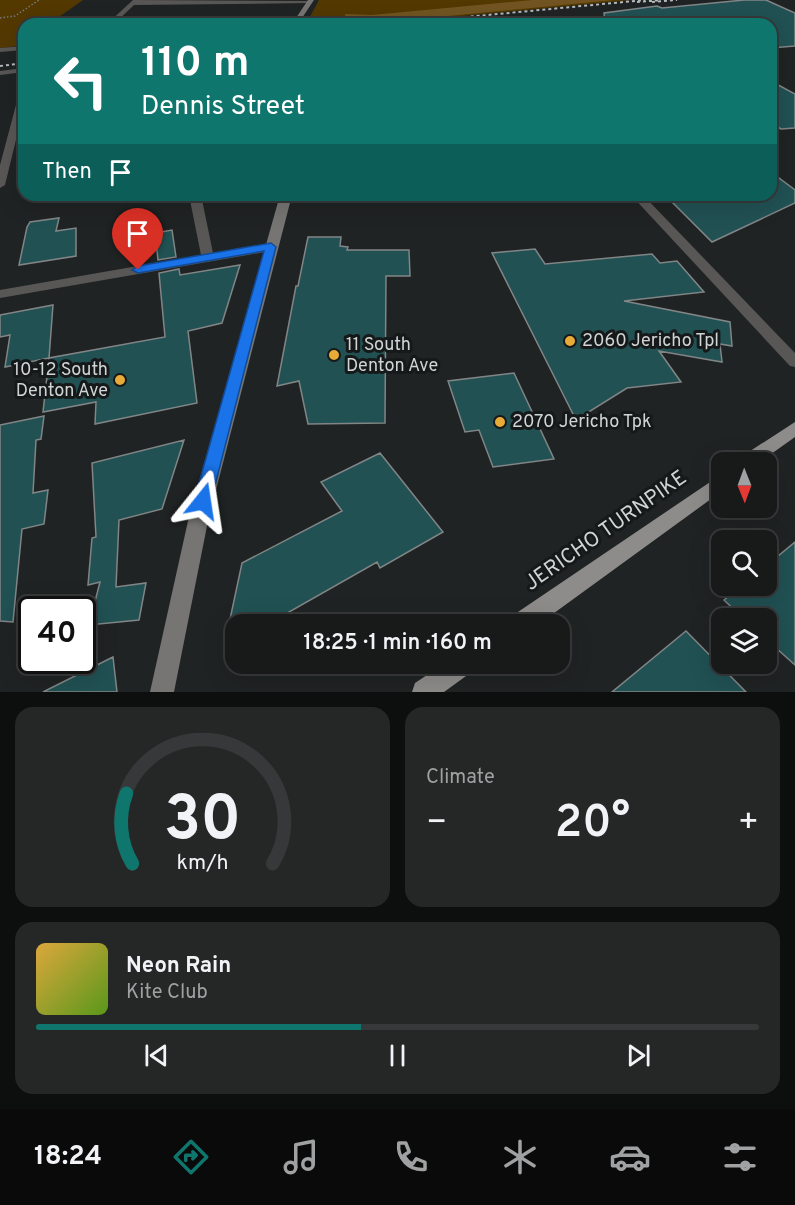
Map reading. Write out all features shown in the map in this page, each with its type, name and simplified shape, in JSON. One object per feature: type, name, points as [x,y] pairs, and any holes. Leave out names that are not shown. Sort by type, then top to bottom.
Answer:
[{"type":"main road","points":[[761,452],[795,428]]},
{"type":"main road","name":"JERICHO TURNPIKE","points":[[534,614],[711,489]]},
{"type":"main road","points":[[424,692],[449,674]]},
{"type":"street","points":[[117,18],[134,2],[310,1]]},
{"type":"street","points":[[299,18],[310,1]]},
{"type":"street","points":[[0,50],[18,48]]},
{"type":"street","points":[[0,73],[18,71]]},
{"type":"street","points":[[0,184],[18,114]]},
{"type":"street","points":[[196,201],[208,258]]},
{"type":"street","points":[[162,692],[198,521],[284,201]]},
{"type":"street","points":[[643,201],[795,362]]},
{"type":"street","points":[[0,294],[271,247]]},
{"type":"path","points":[[0,18],[15,16],[39,0]]},
{"type":"shaded area","points":[[0,0],[83,0],[58,18],[18,18],[18,46],[0,48]]},
{"type":"shaded area","points":[[319,0],[631,0],[441,18],[309,18]]},
{"type":"shaded area","points":[[532,0],[615,0],[428,18],[346,18],[345,14],[372,15]]},
{"type":"building","points":[[766,0],[795,13],[795,46],[777,48],[777,18],[604,18],[604,13],[657,6],[662,8]]},
{"type":"building","points":[[777,84],[795,94],[795,128],[781,129],[777,127]]},
{"type":"building","points":[[777,176],[795,190],[795,203],[712,242],[671,201],[777,201]]},
{"type":"building","points":[[59,218],[56,231],[76,228],[76,256],[19,265],[30,222]]},
{"type":"building","points":[[172,230],[176,257],[158,260],[155,233]]},
{"type":"building","name":"11 South Denton Ave","points":[[308,237],[341,237],[340,246],[348,247],[347,250],[409,250],[410,276],[386,276],[385,423],[308,424],[299,381],[277,386]]},
{"type":"building","points":[[535,249],[545,264],[652,254],[660,263],[677,261],[704,292],[624,301],[730,322],[732,346],[720,344],[722,362],[659,351],[681,382],[627,388],[576,420],[492,253]]},
{"type":"building","name":"10-12 South Denton Ave","points":[[240,265],[222,323],[188,331],[197,403],[95,424],[96,402],[43,412],[49,358],[165,337],[159,273],[179,269],[180,275]]},
{"type":"building","points":[[53,305],[49,358],[5,367],[10,335],[0,337],[0,315]]},
{"type":"building","name":"2070 Jericho Tpk","points":[[514,373],[554,459],[493,467],[479,430],[465,432],[448,381]]},
{"type":"building","points":[[44,416],[41,439],[36,440],[33,493],[48,490],[44,524],[22,529],[13,622],[0,621],[0,425]]},
{"type":"building","points":[[184,440],[162,509],[119,520],[116,587],[146,583],[139,620],[96,624],[96,598],[100,582],[88,585],[92,538],[96,537],[92,463]]},
{"type":"building","points":[[380,453],[443,532],[380,568],[377,562],[286,614],[231,614],[242,563],[342,511],[321,482]]},
{"type":"building","points":[[795,542],[795,665],[777,649],[777,608],[732,608],[724,600],[729,596],[777,596],[777,557]]},
{"type":"building","points":[[686,631],[711,656],[711,674],[728,674],[746,692],[612,692]]},
{"type":"building","points":[[113,657],[117,692],[43,692],[79,674],[96,674],[96,666]]},
{"type":"railway","points":[[456,18],[645,0]]},
{"type":"railway","points":[[637,2],[661,0]]},
{"type":"railway","points":[[652,2],[677,0]]},
{"type":"railway","points":[[0,66],[18,64]]},
{"type":"place","name":"2060 Jericho Tpl","points":[[570,341]]},
{"type":"place","name":"11 South Denton Ave","points":[[334,355]]},
{"type":"place","name":"10-12 South Denton Ave","points":[[120,380]]},
{"type":"place","name":"2070 Jericho Tpk","points":[[500,422]]},
{"type":"route","points":[[138,270],[271,247],[203,501]]}]
